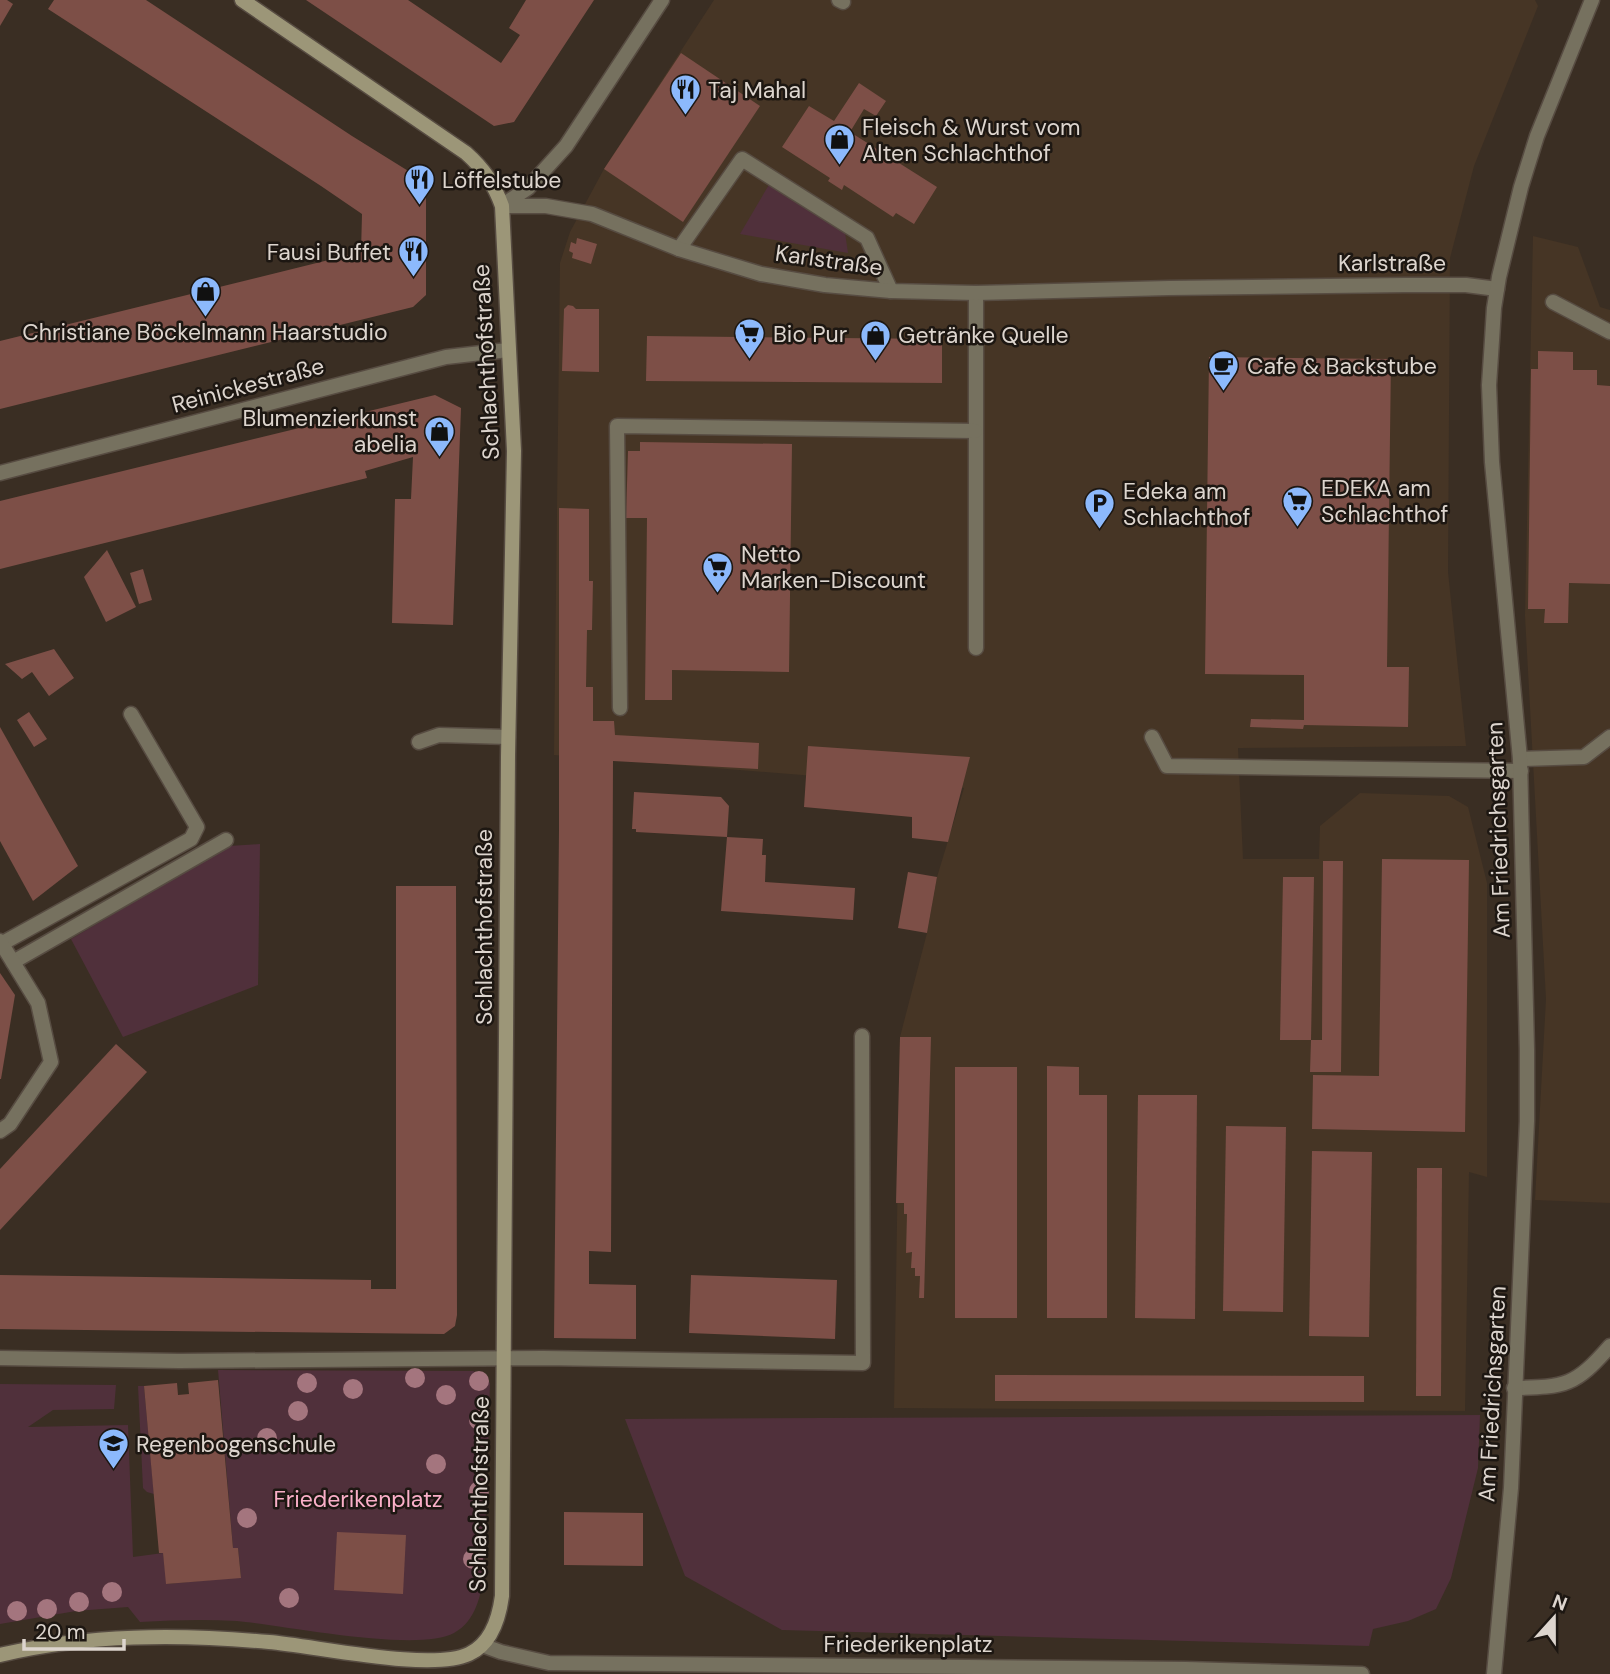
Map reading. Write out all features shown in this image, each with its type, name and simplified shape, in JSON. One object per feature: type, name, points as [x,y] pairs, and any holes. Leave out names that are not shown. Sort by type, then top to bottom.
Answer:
[{"type":"main road","points":[[242,0],[466,153],[483,169],[495,186],[502,205]]},
{"type":"main road","name":"Schlachthofstraße","points":[[482,1645],[498,1617],[502,1596],[508,737],[514,451],[502,205]]},
{"type":"main road","points":[[0,1655],[63,1643],[147,1636],[271,1642],[423,1660],[458,1658],[470,1654],[482,1645]]},
{"type":"street","points":[[502,205],[528,188],[566,146],[662,0]]},
{"type":"street","name":"Am Friedrichsgarten","points":[[1494,1674],[1511,1489],[1527,1109],[1527,999],[1520,765],[1490,426],[1490,374],[1497,289],[1521,187],[1537,136],[1592,0]]},
{"type":"street","points":[[679,249],[742,159],[867,238],[891,291]]},
{"type":"street","name":"Karlstraße","points":[[502,205],[546,206],[592,214],[679,249],[761,274],[825,285],[891,291],[976,293],[1304,285],[1466,285],[1497,289]]},
{"type":"street","points":[[976,293],[976,648]]},
{"type":"street","points":[[1553,302],[1610,331]]},
{"type":"street","name":"Reinickestraße","points":[[0,473],[446,357],[508,350]]},
{"type":"street","points":[[620,708],[617,426],[975,431]]},
{"type":"street","points":[[0,1131],[10,1124],[51,1062],[38,1003],[1,942],[191,839],[197,827],[131,714]]},
{"type":"street","points":[[419,742],[439,734],[508,737]]},
{"type":"street","points":[[1152,737],[1167,766],[1520,765],[1584,757],[1610,737]]},
{"type":"street","points":[[13,962],[226,839]]},
{"type":"street","points":[[0,1358],[179,1361],[504,1358],[863,1363],[863,1036]]},
{"type":"street","points":[[1514,1388],[1568,1384],[1592,1366],[1610,1346]]},
{"type":"street","name":"Friederikenplatz","points":[[482,1645],[549,1663],[1186,1669],[1363,1674]]},
{"type":"shaded area","points":[[714,0],[1535,0],[1538,6],[1474,166],[1450,258],[1448,572],[1466,746],[1238,748],[1243,859],[1319,859],[1320,826],[1360,793],[1449,796],[1468,807],[1487,883],[1487,1177],[1469,1172],[1465,1411],[894,1408],[900,1037],[927,933],[937,877],[964,788],[554,755],[560,263],[570,232],[604,169]]},
{"type":"shaded area","points":[[1533,236],[1578,247],[1600,307],[1610,310],[1610,1203],[1535,1200],[1546,999],[1525,616]]},
{"type":"green space","points":[[770,183],[844,226],[848,253],[740,234]]},
{"type":"green space","points":[[260,844],[258,985],[123,1037],[71,939],[229,846]]},
{"type":"green space","name":"Friederikenplatz","points":[[218,1370],[473,1371],[490,1383],[484,1573],[476,1607],[468,1622],[454,1633],[411,1640],[349,1636],[237,1621],[140,1622],[128,1607],[76,1611],[0,1624],[0,1384],[116,1385],[114,1409],[53,1410],[28,1427],[128,1425],[133,1557],[163,1553],[167,1584],[241,1577],[238,1548],[233,1548]]},
{"type":"green space","points":[[138,1386],[144,1386],[154,1494],[143,1488]]},
{"type":"green space","points":[[1480,1415],[1478,1468],[1451,1578],[1436,1609],[1408,1621],[1373,1629],[1369,1646],[782,1630],[685,1576],[625,1419]]},
{"type":"building","points":[[0,0],[13,4],[0,26]]},
{"type":"building","points":[[54,0],[146,0],[426,182],[426,295],[413,307],[0,409],[0,341],[361,252],[362,214],[48,9]]},
{"type":"building","points":[[306,0],[408,0],[501,63],[520,35],[509,28],[526,0],[594,0],[514,122],[494,126]]},
{"type":"building","points":[[681,53],[760,106],[683,222],[604,169]]},
{"type":"building","points":[[859,83],[886,101],[876,116],[864,109],[850,132],[937,187],[914,224],[896,213],[893,217],[844,185],[842,190],[828,181],[830,178],[782,147],[809,106],[834,121]]},
{"type":"building","points":[[577,238],[597,244],[591,264],[572,258],[573,253],[569,251],[571,242],[576,244]]},
{"type":"building","points":[[568,305],[576,309],[599,309],[599,372],[562,371],[564,309]]},
{"type":"building","points":[[647,336],[942,339],[942,383],[646,381]]},
{"type":"building","points":[[1538,351],[1573,352],[1573,370],[1597,370],[1597,385],[1610,386],[1610,584],[1569,583],[1568,623],[1544,623],[1545,609],[1528,609],[1531,369],[1538,369]]},
{"type":"building","name":"EDEKA am Schlachthof","points":[[1209,357],[1391,359],[1387,667],[1409,667],[1408,727],[1250,727],[1251,719],[1304,720],[1304,675],[1205,674]]},
{"type":"building","points":[[435,395],[461,408],[453,625],[392,623],[395,499],[411,499],[413,457],[365,471],[367,478],[0,569],[0,501]]},
{"type":"building","name":"Netto Marken-Discount","points":[[640,442],[792,444],[789,672],[672,670],[672,700],[645,700],[647,518],[626,518],[628,451],[640,451]]},
{"type":"building","points":[[559,508],[589,509],[589,581],[593,581],[592,630],[587,630],[586,687],[593,687],[593,721],[614,721],[615,735],[759,743],[758,769],[613,761],[611,1252],[589,1251],[589,1284],[636,1285],[636,1339],[554,1338]]},
{"type":"building","points":[[107,550],[136,607],[106,622],[84,577]]},
{"type":"building","points":[[143,569],[152,600],[139,604],[130,573]]},
{"type":"building","points":[[54,649],[74,678],[49,696],[32,672],[22,679],[5,664]]},
{"type":"building","points":[[29,712],[47,739],[34,747],[17,720]]},
{"type":"building","points":[[0,727],[78,866],[33,901],[0,841]]},
{"type":"building","points":[[808,746],[970,757],[948,842],[912,838],[912,817],[804,807]]},
{"type":"building","points":[[634,792],[721,797],[729,806],[727,837],[636,832],[636,829],[632,829]]},
{"type":"building","points":[[727,837],[763,839],[762,855],[766,855],[765,882],[855,888],[853,920],[721,911]]},
{"type":"building","points":[[1382,859],[1469,860],[1465,1132],[1312,1129],[1313,1075],[1379,1076]]},
{"type":"building","points":[[1323,861],[1343,861],[1341,1072],[1310,1072],[1311,1040],[1322,1040]]},
{"type":"building","points":[[908,872],[937,877],[927,933],[898,928]]},
{"type":"building","points":[[1283,877],[1314,877],[1311,1040],[1280,1040]]},
{"type":"building","points":[[396,886],[456,886],[455,1326],[444,1334],[0,1329],[0,1275],[371,1280],[371,1289],[396,1289]]},
{"type":"building","points":[[0,973],[15,995],[1,1079],[0,1079]]},
{"type":"building","points":[[900,1037],[931,1037],[924,1298],[919,1298],[920,1276],[915,1276],[915,1268],[911,1268],[912,1252],[906,1253],[907,1214],[904,1214],[904,1203],[896,1203]]},
{"type":"building","points":[[116,1044],[147,1072],[0,1230],[0,1169]]},
{"type":"building","points":[[1047,1066],[1079,1067],[1079,1095],[1107,1095],[1107,1318],[1047,1318]]},
{"type":"building","points":[[955,1067],[1017,1067],[1017,1318],[955,1318]]},
{"type":"building","points":[[1138,1095],[1197,1095],[1195,1319],[1135,1318]]},
{"type":"building","points":[[1226,1126],[1286,1127],[1283,1312],[1223,1311]]},
{"type":"building","points":[[1312,1151],[1372,1152],[1369,1337],[1309,1336]]},
{"type":"building","points":[[1417,1168],[1442,1168],[1441,1396],[1416,1396]]},
{"type":"building","points":[[691,1275],[837,1280],[835,1339],[689,1333]]},
{"type":"building","points":[[995,1375],[1364,1376],[1364,1402],[995,1401]]},
{"type":"building","points":[[218,1380],[233,1548],[238,1548],[241,1578],[166,1584],[163,1553],[159,1553],[144,1386],[177,1383],[178,1395],[189,1394],[188,1383]]},
{"type":"building","points":[[564,1512],[643,1513],[643,1566],[564,1565]]},
{"type":"building","points":[[337,1532],[406,1535],[403,1594],[334,1590]]},
{"type":"place","name":"Taj Mahal","points":[[685,117]]},
{"type":"place","name":"Fleisch & Wurst vom Alten Schlachthof","points":[[839,167]]},
{"type":"place","name":"Löffelstube","points":[[419,207]]},
{"type":"place","name":"Fausi Buffet","points":[[414,279]]},
{"type":"place","name":"Christiane Böckelmann Haarstudio","points":[[205,318]]},
{"type":"place","name":"Bio Pur","points":[[750,361]]},
{"type":"place","name":"Getränke Quelle","points":[[875,362]]},
{"type":"place","name":"Cafe & Backstube","points":[[1224,393]]},
{"type":"place","name":"Blumenzierkunst abelia","points":[[440,458]]},
{"type":"place","name":"EDEKA am Schlachthof","points":[[1298,528]]},
{"type":"place","name":"Edeka am Schlachthof","points":[[1100,531]]},
{"type":"place","name":"Netto Marken-Discount","points":[[718,594]]},
{"type":"place","name":"Regenbogenschule","points":[[113,1471]]}]
